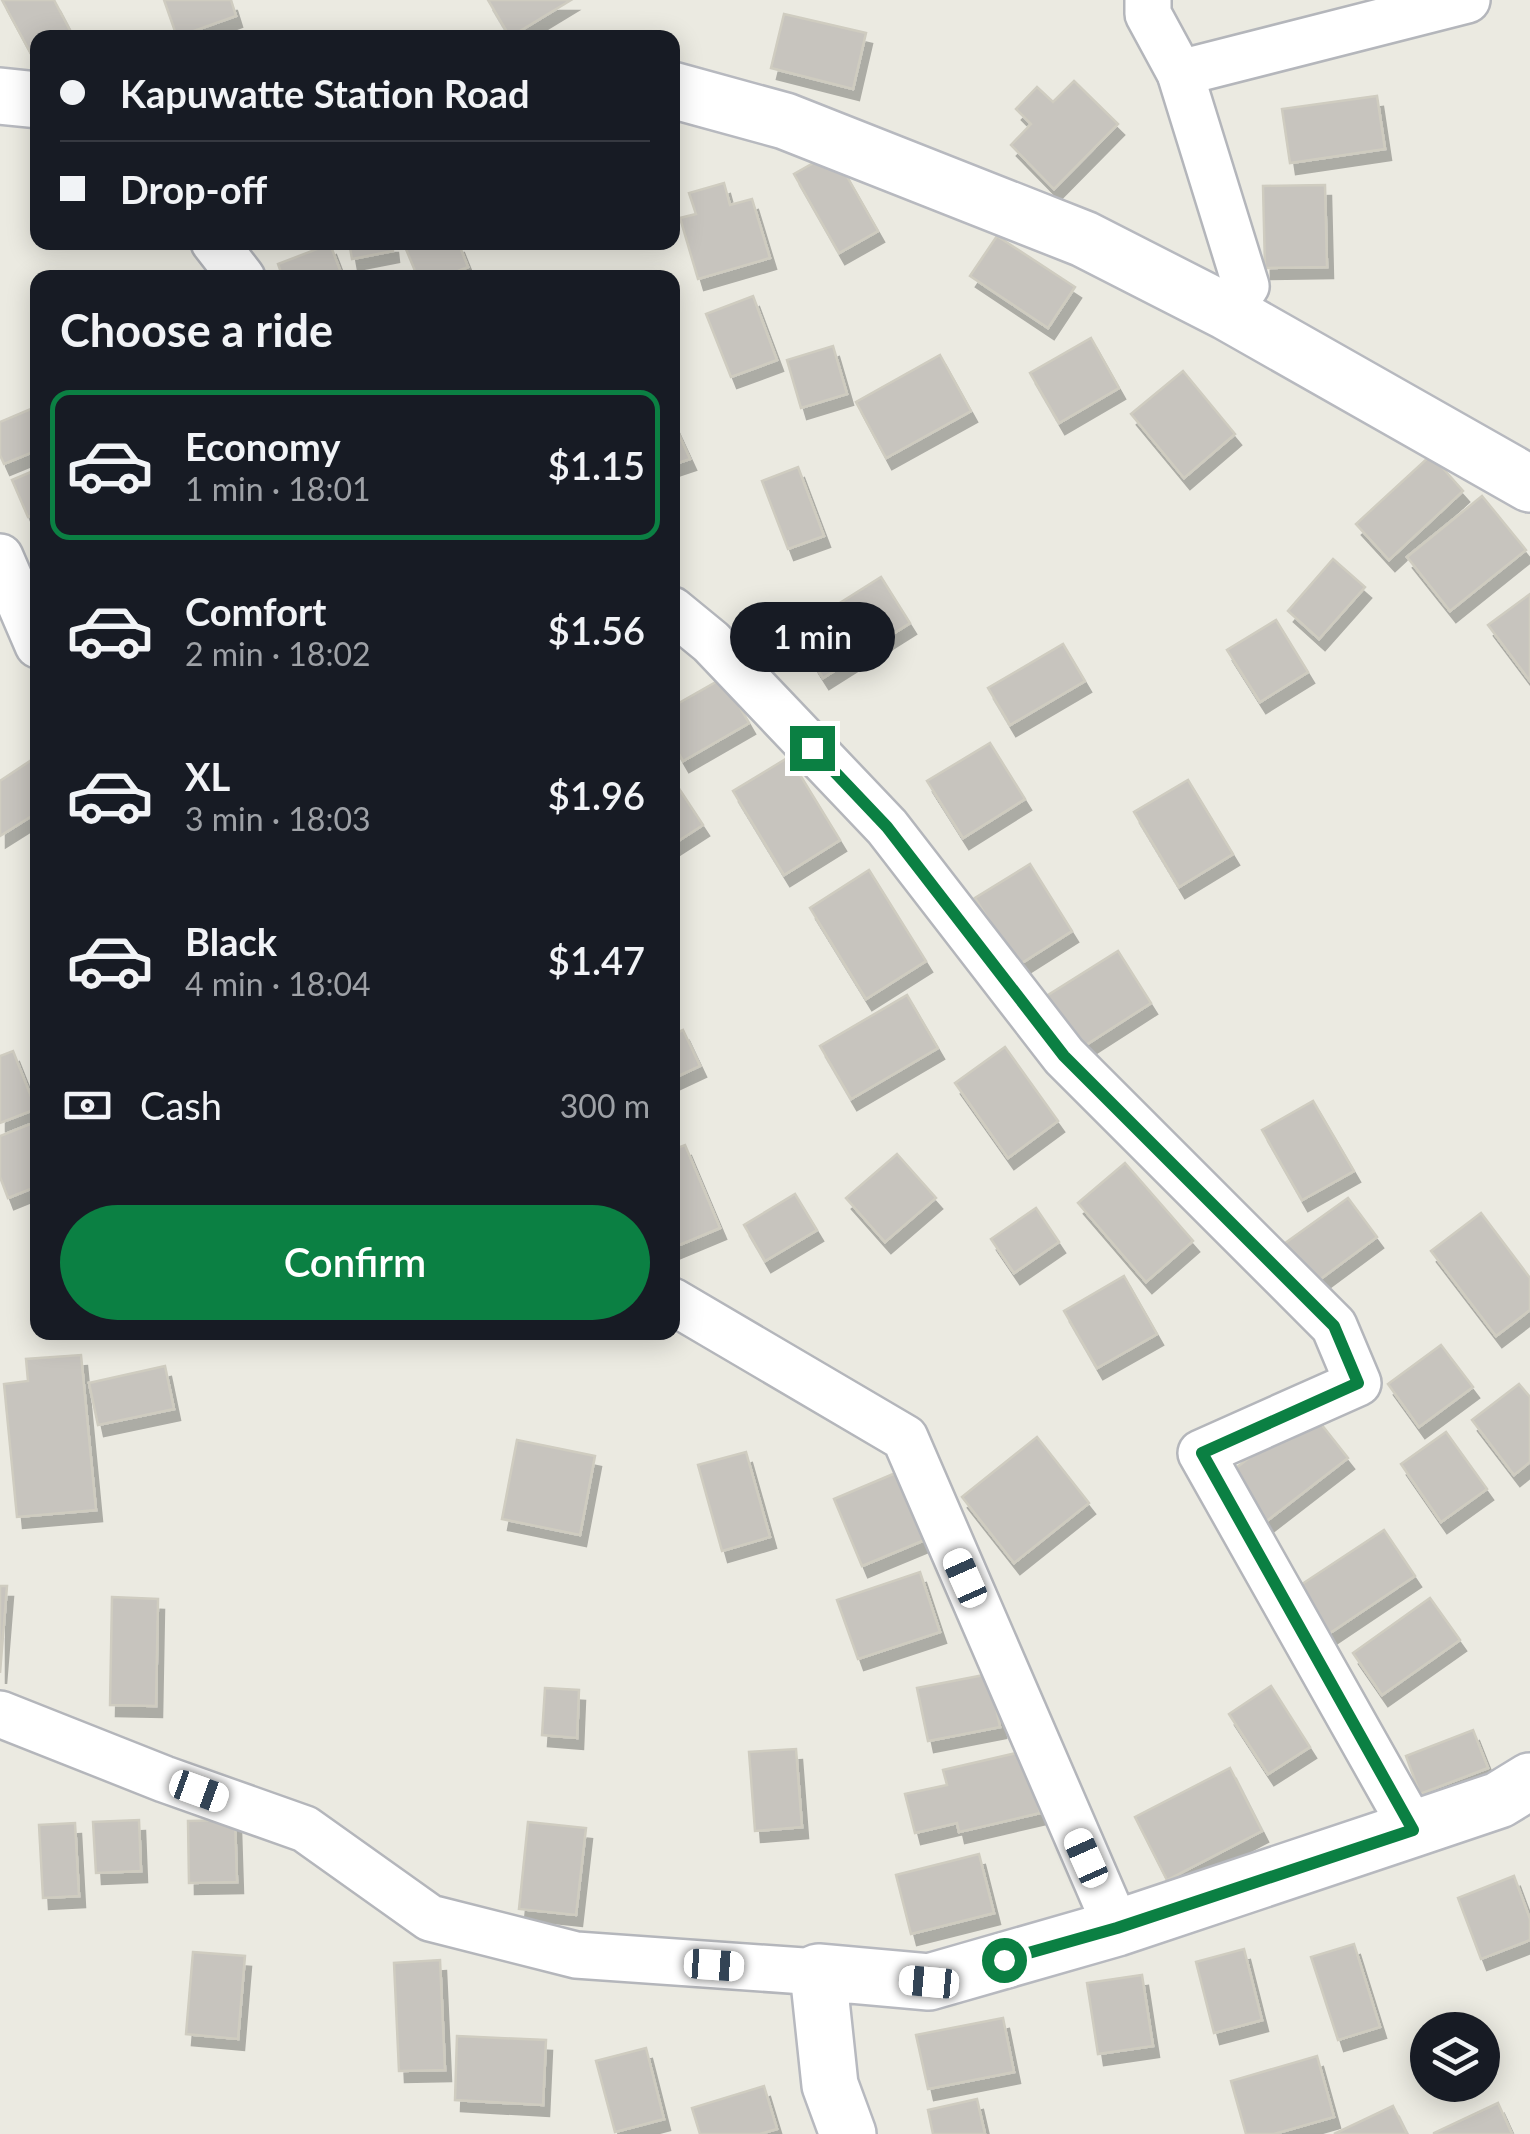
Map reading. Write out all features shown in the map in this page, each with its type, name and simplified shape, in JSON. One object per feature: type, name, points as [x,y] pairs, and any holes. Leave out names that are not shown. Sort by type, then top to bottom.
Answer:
[{"type":"street","points":[[1148,0],[1148,14],[1180,73],[1246,286],[1227,312]]},
{"type":"street","points":[[1180,73],[1467,0]]},
{"type":"street","points":[[680,92],[785,122],[1084,239],[1227,312],[1530,484]]},
{"type":"street","points":[[0,96],[30,99]]},
{"type":"street","points":[[220,250],[236,270]]},
{"type":"street","points":[[0,557],[30,626]]},
{"type":"street","points":[[680,617],[711,642],[887,827],[1064,1056],[1334,1326],[1358,1383],[1202,1453],[1413,1830]]},
{"type":"street","points":[[680,1306],[904,1438],[1117,1928]]},
{"type":"street","points":[[0,1714],[305,1830],[430,1918],[576,1955],[929,1982],[1117,1928],[1413,1830],[1499,1800],[1530,1781]]},
{"type":"street","points":[[818,1972],[830,2085],[848,2134]]},
{"type":"building","points":[[2,0],[54,0],[70,30],[30,30],[30,52]]},
{"type":"building","points":[[164,0],[231,0],[236,16],[197,30],[175,30]]},
{"type":"building","points":[[488,0],[571,0],[522,30],[506,30]]},
{"type":"building","points":[[784,14],[866,33],[853,89],[771,68]]},
{"type":"building","points":[[1074,81],[1118,124],[1054,189],[1011,145],[1031,124],[1016,109],[1037,87],[1053,102]]},
{"type":"building","points":[[1377,96],[1385,149],[1290,163],[1282,109]]},
{"type":"building","points":[[833,152],[878,231],[839,253],[794,174]]},
{"type":"building","points":[[724,183],[730,205],[752,199],[770,258],[698,279],[680,218],[696,214],[689,193]]},
{"type":"building","points":[[1325,185],[1327,267],[1265,268],[1263,186]]},
{"type":"building","points":[[997,236],[1075,287],[1048,328],[970,276]]},
{"type":"building","points":[[314,250],[332,250],[340,270],[280,270],[278,264]]},
{"type":"building","points":[[350,250],[393,250],[393,251],[352,259]]},
{"type":"building","points":[[406,250],[461,250],[468,267],[461,270],[415,270]]},
{"type":"building","points":[[753,296],[777,360],[731,377],[706,314]]},
{"type":"building","points":[[1091,338],[1119,388],[1059,423],[1030,373]]},
{"type":"building","points":[[833,346],[847,394],[801,408],[787,360]]},
{"type":"building","points":[[940,355],[971,411],[886,458],[856,402]]},
{"type":"building","points":[[1183,371],[1235,434],[1184,478],[1131,414]]},
{"type":"building","points":[[30,409],[30,453],[4,464],[0,455],[0,422]]},
{"type":"building","points":[[680,437],[690,459],[680,462]]},
{"type":"building","points":[[1431,455],[1463,491],[1389,560],[1356,524]]},
{"type":"building","points":[[798,467],[824,536],[788,549],[762,481]]},
{"type":"building","points":[[30,472],[30,516],[28,517],[12,480]]},
{"type":"building","points":[[1482,496],[1526,550],[1450,611],[1407,557]]},
{"type":"building","points":[[1333,559],[1365,587],[1319,639],[1288,611]]},
{"type":"building","points":[[881,577],[910,623],[823,678],[794,632]]},
{"type":"building","points":[[1530,594],[1530,681],[1488,625]]},
{"type":"building","points":[[1276,620],[1308,672],[1260,702],[1227,650]]},
{"type":"building","points":[[1063,644],[1085,681],[1010,725],[988,688]]},
{"type":"building","points":[[723,678],[749,723],[683,761],[680,702]]},
{"type":"building","points":[[990,743],[1025,799],[963,838],[927,781]]},
{"type":"building","points":[[789,757],[840,840],[784,875],[733,791]]},
{"type":"building","points":[[30,761],[30,817],[0,836],[0,781]]},
{"type":"building","points":[[1188,780],[1233,854],[1179,887],[1134,812]]},
{"type":"building","points":[[680,790],[703,825],[680,840]]},
{"type":"building","points":[[1030,864],[1072,931],[1017,966],[975,898]]},
{"type":"building","points":[[869,870],[926,961],[866,999],[810,908]]},
{"type":"building","points":[[1118,951],[1151,1003],[1078,1050],[1045,997]]},
{"type":"building","points":[[907,995],[938,1048],[851,1099],[820,1046]]},
{"type":"building","points":[[683,1030],[700,1066],[680,1075]]},
{"type":"building","points":[[1005,1047],[1058,1121],[1008,1158],[955,1083]]},
{"type":"building","points":[[13,1051],[30,1094],[30,1111],[0,1123],[0,1056]]},
{"type":"building","points":[[1313,1101],[1354,1171],[1302,1200],[1262,1130]]},
{"type":"building","points":[[30,1124],[30,1189],[8,1198],[0,1177],[0,1136]]},
{"type":"building","points":[[685,1145],[720,1228],[680,1245],[680,1147]]},
{"type":"building","points":[[897,1154],[936,1198],[885,1242],[846,1198]]},
{"type":"building","points":[[1125,1163],[1193,1241],[1146,1282],[1078,1203]]},
{"type":"building","points":[[795,1194],[817,1230],[765,1261],[744,1225]]},
{"type":"building","points":[[1348,1198],[1377,1237],[1311,1286],[1281,1246]]},
{"type":"building","points":[[1036,1208],[1059,1242],[1014,1273],[991,1239]]},
{"type":"building","points":[[1481,1213],[1530,1278],[1530,1310],[1496,1336],[1431,1251]]},
{"type":"building","points":[[1124,1276],[1157,1334],[1097,1368],[1064,1311]]},
{"type":"building","points":[[1441,1345],[1473,1387],[1419,1427],[1388,1384]]},
{"type":"building","points":[[81,1355],[96,1510],[17,1517],[4,1384],[28,1381],[26,1359]]},
{"type":"building","points":[[165,1366],[174,1409],[98,1425],[89,1383]]},
{"type":"building","points":[[1519,1384],[1530,1397],[1530,1462],[1514,1475],[1472,1420]]},
{"type":"building","points":[[1310,1410],[1348,1458],[1259,1527],[1222,1479]]},
{"type":"building","points":[[1446,1432],[1487,1489],[1441,1522],[1401,1464]]},
{"type":"building","points":[[1037,1437],[1089,1503],[1014,1563],[962,1497]]},
{"type":"building","points":[[517,1440],[595,1456],[580,1535],[502,1519]]},
{"type":"building","points":[[746,1452],[770,1537],[722,1551],[698,1465]]},
{"type":"building","points":[[898,1472],[927,1539],[862,1566],[834,1499]]},
{"type":"building","points":[[1384,1530],[1415,1576],[1327,1635],[1296,1588]]},
{"type":"building","points":[[920,1572],[940,1632],[858,1659],[837,1600]]},
{"type":"building","points":[[0,1586],[7,1586],[0,1673]]},
{"type":"building","points":[[112,1597],[158,1599],[156,1706],[110,1705]]},
{"type":"building","points":[[1430,1598],[1460,1640],[1382,1695],[1353,1653]]},
{"type":"building","points":[[989,1674],[1000,1727],[928,1741],[917,1688]]},
{"type":"building","points":[[1271,1686],[1310,1747],[1268,1774],[1229,1714]]},
{"type":"building","points":[[545,1688],[579,1690],[577,1738],[542,1735]]},
{"type":"building","points":[[1473,1730],[1488,1768],[1420,1794],[1406,1756]]},
{"type":"building","points":[[796,1749],[802,1827],[755,1831],[749,1752]]},
{"type":"building","points":[[1025,1751],[1040,1813],[959,1832],[957,1823],[915,1833],[905,1794],[947,1785],[943,1770]]},
{"type":"building","points":[[1230,1768],[1262,1831],[1167,1880],[1135,1817]]},
{"type":"building","points":[[139,1820],[141,1871],[96,1873],[93,1822]]},
{"type":"building","points":[[235,1820],[237,1882],[189,1883],[188,1821]]},
{"type":"building","points":[[528,1822],[586,1828],[576,1915],[519,1909]]},
{"type":"building","points":[[75,1823],[79,1896],[43,1898],[39,1825]]},
{"type":"building","points":[[979,1854],[994,1913],[911,1934],[896,1875]]},
{"type":"building","points":[[1514,1876],[1530,1919],[1530,1940],[1481,1959],[1458,1898]]},
{"type":"building","points":[[1354,1944],[1380,2027],[1338,2040],[1311,1957]]},
{"type":"building","points":[[1244,1949],[1262,2020],[1214,2033],[1196,1962]]},
{"type":"building","points":[[193,1952],[245,1956],[238,2039],[186,2034]]},
{"type":"building","points":[[440,1960],[445,2070],[399,2071],[394,1963]]},
{"type":"building","points":[[1142,1975],[1153,2046],[1098,2054],[1087,1983]]},
{"type":"building","points":[[1003,2018],[1014,2072],[928,2089],[916,2035]]},
{"type":"building","points":[[457,2036],[546,2040],[543,2105],[455,2100]]},
{"type":"building","points":[[646,2048],[664,2119],[615,2132],[596,2061]]},
{"type":"building","points":[[1317,2056],[1334,2117],[1274,2134],[1246,2134],[1231,2081]]},
{"type":"building","points":[[764,2086],[777,2129],[760,2134],[700,2134],[692,2108]]},
{"type":"building","points":[[977,2099],[985,2134],[933,2134],[928,2110]]},
{"type":"building","points":[[1498,2103],[1512,2134],[1434,2134],[1434,2133]]},
{"type":"building","points":[[1393,2106],[1407,2134],[1334,2134]]},
{"type":"route","points":[[812,748],[887,827],[1064,1056],[1334,1326],[1358,1383],[1202,1453],[1413,1830],[1117,1928],[1004,1960]]}]
